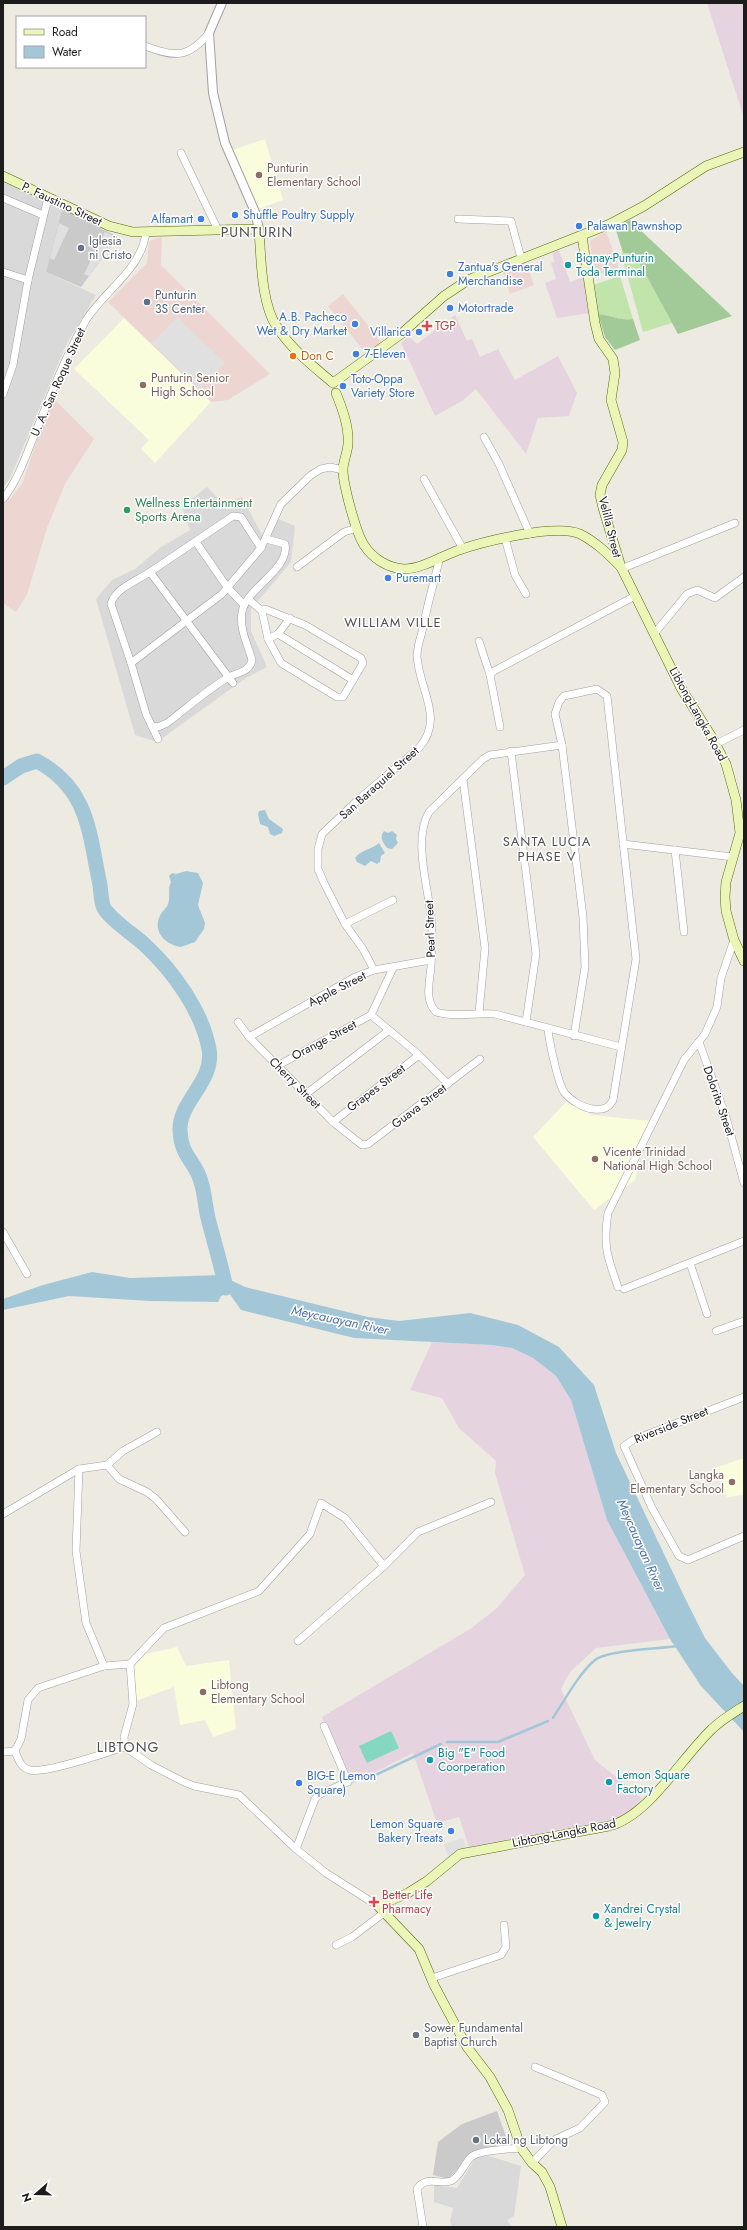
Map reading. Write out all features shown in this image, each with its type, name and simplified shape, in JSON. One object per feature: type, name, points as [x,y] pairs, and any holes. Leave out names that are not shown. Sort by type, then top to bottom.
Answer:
[{"type":"main road","points":[[334,387],[401,334],[454,288],[468,280],[521,258],[582,236],[629,215],[706,166],[744,152]]},
{"type":"main road","name":"P. Faustino Street","points":[[3,176],[109,226],[133,232],[258,229]]},
{"type":"main road","points":[[258,229],[265,294],[276,326],[294,349],[334,387],[347,431],[348,443],[343,470],[357,528],[364,545],[375,558],[391,567],[406,569],[463,549],[505,538],[530,534],[568,531],[580,534],[602,548],[621,568]]},
{"type":"main road","name":"Velilla Street","points":[[582,236],[595,323],[599,339],[613,359],[615,373],[610,400],[623,442],[622,450],[602,485],[600,496],[621,568]]},
{"type":"main road","name":"Libtong-Langka Road","points":[[621,568],[682,688],[716,744],[726,764],[736,800],[742,833],[726,882],[726,911],[734,940],[744,961]]},
{"type":"main road","name":"Libtong-Langka Road","points":[[381,1909],[427,1881],[460,1854],[609,1826],[625,1821],[635,1814],[706,1735],[725,1718],[744,1706]]},
{"type":"main road","points":[[381,1909],[419,1950],[467,2047],[490,2077],[508,2110],[521,2148],[532,2163],[542,2172],[550,2187],[562,2227]]},
{"type":"street","points":[[146,46],[160,51],[188,52],[199,45],[209,33],[222,3]]},
{"type":"street","points":[[209,33],[213,93],[225,143],[255,212],[258,229]]},
{"type":"street","points":[[181,153],[218,230]]},
{"type":"street","points":[[3,198],[43,215]]},
{"type":"street","points":[[3,394],[14,359],[28,280],[48,198]]},
{"type":"street","points":[[458,219],[510,221],[521,258]]},
{"type":"street","name":"U. A. San Roque Street","points":[[3,499],[17,478],[48,402],[82,328],[100,302],[137,260],[145,244],[146,232]]},
{"type":"street","points":[[3,272],[28,280]]},
{"type":"street","points":[[484,437],[499,464],[530,534]]},
{"type":"street","points":[[131,662],[187,621],[227,587],[261,548],[281,504],[311,475],[321,469],[330,467],[343,470]]},
{"type":"street","points":[[424,480],[463,549]]},
{"type":"street","points":[[158,739],[146,714],[131,662],[111,604],[112,600],[123,590],[234,516],[238,515],[241,517],[261,548]]},
{"type":"street","points":[[621,568],[735,524]]},
{"type":"street","points":[[297,567],[344,532],[357,528]]},
{"type":"street","points":[[505,538],[515,575],[526,594]]},
{"type":"street","points":[[152,726],[158,727],[167,723],[248,668],[252,660],[242,623],[244,606],[248,599],[283,559],[285,544],[266,539]]},
{"type":"street","points":[[196,542],[227,587],[244,606]]},
{"type":"street","name":"San Baraquiel Street","points":[[374,970],[363,949],[345,924],[318,870],[318,849],[322,834],[359,799],[419,748],[428,738],[431,728],[430,713],[420,680],[417,654],[427,604],[440,557]]},
{"type":"street","points":[[150,572],[231,680]]},
{"type":"street","points":[[654,634],[687,594],[697,590],[715,598],[744,577]]},
{"type":"street","points":[[490,675],[494,671],[635,596]]},
{"type":"street","points":[[248,599],[262,610],[265,609],[290,618],[361,658],[363,663],[344,697],[338,697],[281,663],[268,639],[262,610]]},
{"type":"street","points":[[268,639],[278,634],[290,618]]},
{"type":"street","points":[[278,634],[353,680]]},
{"type":"street","points":[[479,642],[490,675],[500,728]]},
{"type":"street","points":[[548,1029],[550,1044],[564,1091],[573,1101],[588,1109],[603,1110],[609,1106],[613,1100],[636,959],[607,696],[597,689],[564,696],[559,702],[556,714],[562,745],[583,917],[585,960],[574,1036]]},
{"type":"street","points":[[716,744],[744,730]]},
{"type":"street","name":"Pearl Street","points":[[562,745],[490,755],[463,778],[429,812],[422,827],[422,846],[431,918],[431,960],[428,1000],[436,1012],[445,1015],[478,1012],[495,1014],[574,1036],[621,1047]]},
{"type":"street","points":[[511,751],[536,954],[526,1022]]},
{"type":"street","points":[[463,778],[485,948],[478,1012]]},
{"type":"street","points":[[623,844],[734,857]]},
{"type":"street","points":[[676,850],[684,932]]},
{"type":"street","points":[[345,924],[393,900]]},
{"type":"street","points":[[734,940],[721,978],[717,1007],[705,1034],[684,1060],[608,1213],[604,1237],[607,1255],[621,1288],[690,1263],[744,1241]]},
{"type":"street","name":"Apple Street","points":[[249,1037],[336,987],[374,970],[393,968],[431,960]]},
{"type":"street","points":[[393,968],[371,1015],[419,1056],[448,1084]]},
{"type":"street","name":"Orange Street","points":[[277,1066],[371,1015]]},
{"type":"street","name":"Cherry Street","points":[[238,1022],[249,1037],[332,1122],[356,1141]]},
{"type":"street","points":[[306,1094],[388,1031]]},
{"type":"street","name":"Dolorito Street","points":[[699,1042],[728,1124],[744,1183]]},
{"type":"street","name":"Grapes Street","points":[[332,1122],[419,1056]]},
{"type":"street","name":"Guava Street","points":[[356,1141],[362,1145],[368,1144],[480,1058]]},
{"type":"street","points":[[3,1232],[27,1274]]},
{"type":"street","points":[[690,1263],[707,1314]]},
{"type":"street","points":[[716,1331],[744,1321]]},
{"type":"street","name":"Riverside Street","points":[[744,1397],[633,1440],[624,1446],[652,1508],[679,1556],[688,1560],[744,1536]]},
{"type":"street","points":[[3,1514],[79,1469],[107,1465],[123,1451],[157,1432]]},
{"type":"street","points":[[107,1465],[119,1479],[147,1492],[156,1499],[185,1532]]},
{"type":"street","points":[[79,1469],[76,1551],[86,1623],[104,1666]]},
{"type":"street","points":[[298,1641],[384,1566],[418,1532],[491,1502]]},
{"type":"street","points":[[125,1747],[70,1764],[31,1770],[22,1766],[16,1752],[21,1739],[28,1700],[38,1688],[104,1666],[130,1664],[164,1628],[259,1591],[310,1534],[321,1503],[345,1518],[384,1566]]},
{"type":"street","points":[[130,1664],[133,1704],[124,1737],[125,1747],[151,1765],[184,1782],[194,1786],[238,1795],[276,1828],[296,1849],[326,1873],[381,1909],[352,1937],[336,1945]]},
{"type":"street","points":[[296,1849],[315,1799],[320,1794],[348,1782],[324,1726]]},
{"type":"street","points":[[3,1752],[16,1752]]},
{"type":"street","points":[[432,1978],[500,1955],[506,1947],[504,1925]]},
{"type":"street","points":[[532,2163],[554,2140],[580,2128],[605,2102],[602,2095],[535,2067]]},
{"type":"street","points":[[423,2227],[417,2189],[419,2186],[431,2180],[445,2182],[452,2180],[474,2155],[521,2148]]},
{"type":"shaded area","points":[[707,3],[744,3],[744,118]]},
{"type":"shaded area","name":"Punturin Elementary School","points":[[265,139],[283,200],[258,209],[232,150]]},
{"type":"shaded area","points":[[3,181],[62,209],[46,272],[96,295],[66,345],[11,476],[3,489]]},
{"type":"shaded area","name":"Iglesia ni Cristo","points":[[62,209],[118,237],[81,287],[46,272]]},
{"type":"shaded area","points":[[59,223],[69,228],[54,260],[50,258]]},
{"type":"shaded area","points":[[606,231],[619,268],[594,276],[590,241]]},
{"type":"shaded area","points":[[105,232],[117,238],[89,276],[84,274]]},
{"type":"shaded area","points":[[162,237],[161,265],[270,374],[228,400],[211,402],[108,302],[147,263],[149,241]]},
{"type":"shaded area","points":[[559,250],[570,282],[584,277],[590,313],[557,318],[545,283],[556,279],[551,263],[555,262],[552,253]]},
{"type":"shaded area","points":[[526,262],[534,285],[510,294],[503,271]]},
{"type":"shaded area","name":"A.B. Pacheco Wet & Dry Market","points":[[343,294],[382,343],[367,355],[328,306]]},
{"type":"shaded area","points":[[455,315],[467,341],[472,339],[480,357],[498,349],[515,380],[558,356],[577,393],[569,416],[538,418],[526,454],[476,389],[462,401],[435,416],[401,343],[409,336],[417,344]]},
{"type":"shaded area","points":[[177,317],[225,363],[200,389],[152,343]]},
{"type":"shaded area","name":"Punturin Senior High School","points":[[124,318],[211,402],[155,463],[141,449],[149,440],[74,369]]},
{"type":"shaded area","points":[[52,397],[94,439],[65,484],[47,528],[27,595],[16,612],[3,603],[3,495],[10,499],[22,484]]},
{"type":"shaded area","points":[[207,487],[223,503],[242,497],[263,537],[274,517],[295,526],[291,562],[251,609],[251,631],[267,667],[246,678],[157,742],[135,735],[96,599],[112,580],[135,569],[161,547],[190,530],[182,507]]},
{"type":"shaded area","name":"Vicente Trinidad National High School","points":[[566,1102],[592,1115],[649,1121],[635,1180],[594,1210],[533,1137]]},
{"type":"shaded area","points":[[432,1342],[491,1345],[512,1348],[533,1358],[556,1376],[571,1400],[607,1520],[670,1639],[596,1648],[570,1672],[561,1689],[595,1760],[642,1798],[626,1817],[469,1847],[459,1817],[437,1823],[413,1753],[352,1784],[322,1717],[470,1629],[496,1609],[525,1575],[495,1473],[496,1461],[459,1428],[442,1398],[410,1390]]},
{"type":"shaded area","name":"Langka Elementary School","points":[[744,1458],[744,1495],[727,1497],[715,1468]]},
{"type":"shaded area","name":"Libtong Elementary School","points":[[177,1647],[186,1666],[229,1660],[236,1729],[213,1737],[205,1720],[180,1725],[174,1687],[136,1701],[133,1668],[146,1654]]},
{"type":"shaded area","points":[[463,1838],[467,1849],[449,1860],[444,1844]]},
{"type":"shaded area","points":[[497,2111],[508,2142],[470,2156],[448,2179],[433,2175],[438,2142],[462,2124]]},
{"type":"shaded area","points":[[489,2156],[521,2166],[514,2216],[507,2220],[512,2227],[452,2227],[450,2221],[453,2208],[434,2202],[434,2185],[457,2188],[476,2157]]},
{"type":"green space","points":[[630,220],[732,316],[678,334],[634,253],[623,253],[615,227]]},
{"type":"green space","points":[[621,253],[634,253],[672,323],[643,332]]},
{"type":"green space","points":[[620,276],[633,319],[624,319],[598,314],[593,285]]},
{"type":"green space","points":[[598,314],[624,319],[633,319],[640,340],[615,350],[605,337]]},
{"type":"green space","points":[[391,1731],[399,1748],[367,1763],[359,1746]]},
{"type":"water","points":[[265,810],[269,819],[283,829],[282,833],[274,836],[270,834],[268,827],[260,824],[258,814],[259,811]]},
{"type":"water","points":[[384,831],[388,833],[392,831],[397,835],[396,839],[398,843],[392,849],[387,848],[383,842],[382,835]]},
{"type":"water","points":[[379,843],[385,853],[381,856],[380,862],[377,864],[371,861],[365,866],[357,862],[355,858],[357,855]]},
{"type":"water","points":[[186,871],[198,873],[203,883],[198,905],[205,923],[204,929],[195,942],[181,947],[175,946],[161,936],[158,920],[167,907],[169,901],[169,887],[171,882],[169,876],[172,873],[176,874]]},
{"type":"water","name":"Meycauayan River","points":[[92,1272],[130,1278],[220,1275],[245,1287],[368,1317],[399,1321],[470,1313],[518,1325],[559,1347],[594,1385],[616,1453],[685,1598],[705,1638],[744,1686],[744,1732],[701,1686],[670,1639],[607,1520],[571,1400],[556,1376],[533,1358],[512,1348],[491,1345],[354,1338],[241,1310],[229,1293],[221,1296],[218,1302],[150,1301],[69,1296],[3,1310],[3,1299],[43,1285]]},
{"type":"waterway","points":[[3,778],[21,766],[37,761],[54,772],[67,785],[77,799],[89,830],[104,909],[114,920],[156,955],[185,992],[200,1020],[209,1049],[209,1060],[207,1071],[185,1110],[181,1120],[180,1130],[183,1147],[199,1175],[208,1218],[226,1288]]},
{"type":"waterway","points":[[553,1718],[578,1679],[595,1660],[610,1654],[621,1652],[677,1646]]},
{"type":"waterway","points":[[447,1742],[498,1742],[548,1721]]},
{"type":"waterway","points":[[365,1780],[441,1744]]},
{"type":"place","name":"Punturin Elementary School","points":[[259,175]]},
{"type":"place","name":"Shuffle Poultry Supply","points":[[235,215]]},
{"type":"place","name":"Alfamart","points":[[201,219]]},
{"type":"place","name":"Palawan Pawnshop","points":[[579,226]]},
{"type":"place","name":"Iglesia ni Cristo","points":[[81,248]]},
{"type":"place","name":"Bignay-Punturin Toda Terminal","points":[[568,265]]},
{"type":"place","name":"Zantua's General Merchandise","points":[[450,274]]},
{"type":"place","name":"Punturin 3S Center","points":[[147,302]]},
{"type":"place","name":"Motortrade","points":[[450,308]]},
{"type":"place","name":"A.B. Pacheco Wet & Dry Market","points":[[355,324]]},
{"type":"place","name":"TGP","points":[[427,326]]},
{"type":"place","name":"Villarica","points":[[419,332]]},
{"type":"place","name":"7-Eleven","points":[[356,354]]},
{"type":"place","name":"Don C","points":[[293,356]]},
{"type":"place","name":"Punturin Senior High School","points":[[143,385]]},
{"type":"place","name":"Toto-Oppa Variety Store","points":[[343,386]]},
{"type":"place","name":"Wellness Entertainment Sports Arena","points":[[127,510]]},
{"type":"place","name":"Puremart","points":[[388,578]]},
{"type":"place","name":"Vicente Trinidad National High School","points":[[595,1159]]},
{"type":"place","name":"Langka Elementary School","points":[[732,1482]]},
{"type":"place","name":"Libtong Elementary School","points":[[203,1692]]},
{"type":"place","name":"Big \"E\" Food Coorperation","points":[[430,1760]]},
{"type":"place","name":"Lemon Square Factory","points":[[609,1782]]},
{"type":"place","name":"BIG-E (Lemon Square)","points":[[299,1783]]},
{"type":"place","name":"Lemon Square Bakery Treats","points":[[451,1831]]},
{"type":"place","name":"Better Life Pharmacy","points":[[374,1902]]},
{"type":"place","name":"Xandrei Crystal & Jewelry","points":[[596,1916]]},
{"type":"place","name":"Sower Fundamental Baptist Church","points":[[416,2035]]},
{"type":"place","name":"Lokal ng Libtong","points":[[476,2140]]},
{"type":"district","name":"PUNTURIN","points":[[257,232]]},
{"type":"district","name":"WILLIAM VILLE","points":[[393,622]]},
{"type":"district","name":"SANTA LUCIA PHASE V","points":[[547,848]]},
{"type":"district","name":"LIBTONG","points":[[128,1747]]}]
